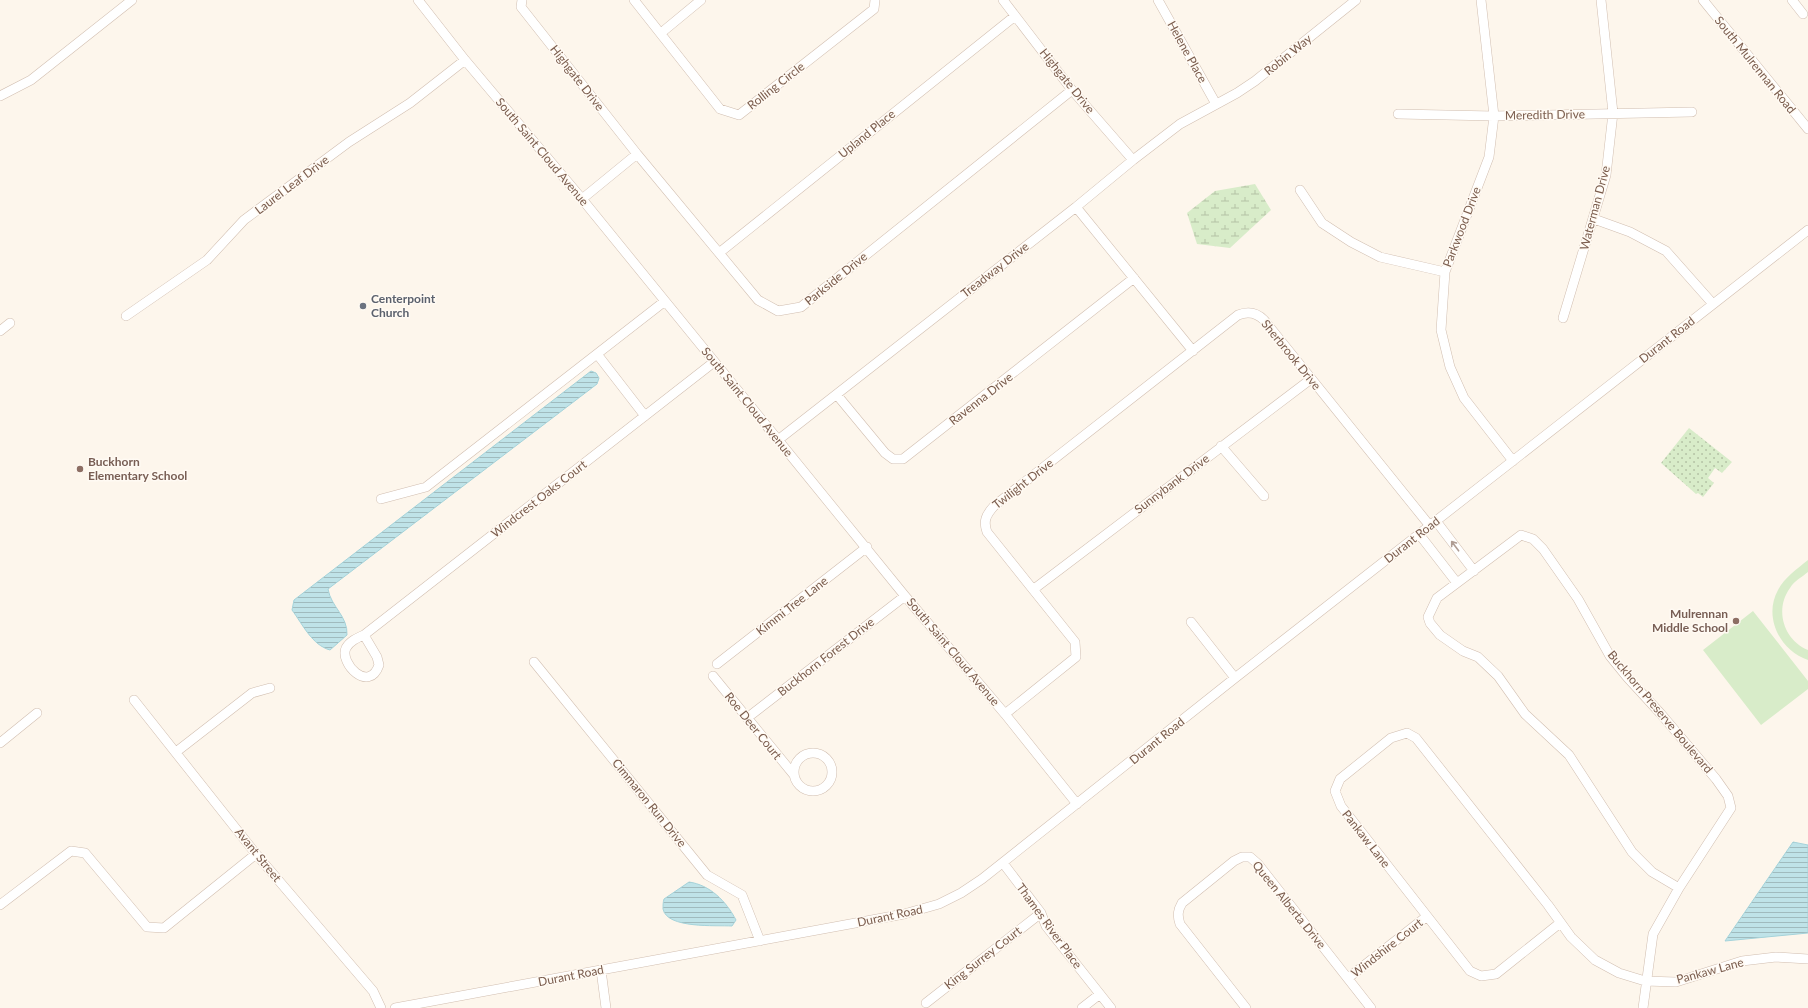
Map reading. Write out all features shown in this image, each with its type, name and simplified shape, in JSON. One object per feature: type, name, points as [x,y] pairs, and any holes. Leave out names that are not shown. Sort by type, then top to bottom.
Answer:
[{"type":"street","points":[[0,96],[31,80],[132,0]]},
{"type":"street","name":"South Saint Cloud Avenue","points":[[418,0],[465,60],[582,200],[906,596],[1005,714],[1077,804]]},
{"type":"street","name":"Highgate Drive","points":[[522,0],[521,7],[637,154]]},
{"type":"street","name":"Rolling Circle","points":[[634,0],[720,109],[739,115],[874,9],[875,0]]},
{"type":"street","points":[[661,33],[701,0]]},
{"type":"street","name":"Highgate Drive","points":[[1003,0],[1072,90],[1133,160]]},
{"type":"street","name":"Robin Way","points":[[1216,104],[1255,81],[1356,0]]},
{"type":"street","name":"Parkwood Drive","points":[[1481,0],[1494,116],[1489,157],[1445,272],[1441,330],[1450,367],[1464,398],[1513,461]]},
{"type":"street","name":"Waterman Drive","points":[[1563,318],[1606,175],[1613,113],[1601,0]]},
{"type":"street","name":"South Mulrennan Road","points":[[1703,0],[1808,129]]},
{"type":"street","points":[[1792,0],[1803,14]]},
{"type":"street","name":"Helene Place","points":[[1161,1],[1216,104]]},
{"type":"street","name":"Upland Place","points":[[719,253],[1015,16]]},
{"type":"street","name":"Laurel Leaf Drive","points":[[126,316],[207,260],[250,216],[349,142],[410,103],[465,60]]},
{"type":"street","name":"Parkside Drive","points":[[637,154],[758,300],[778,311],[801,307],[1072,90]]},
{"type":"street","name":"Treadway Drive","points":[[778,440],[1076,207],[1133,160],[1180,124],[1216,104]]},
{"type":"street","name":"Meredith Drive","points":[[1398,114],[1494,116],[1692,112]]},
{"type":"street","points":[[582,200],[637,154]]},
{"type":"street","points":[[1300,190],[1322,223],[1351,242],[1380,257],[1445,272]]},
{"type":"street","points":[[1076,207],[1193,351]]},
{"type":"street","points":[[1594,219],[1630,232],[1666,251],[1713,304]]},
{"type":"street","name":"Durant Road","points":[[395,1008],[904,914],[927,908],[961,893],[1003,863],[1235,678],[1808,230]]},
{"type":"street","name":"Ravenna Drive","points":[[837,394],[885,453],[893,459],[903,459],[1134,278]]},
{"type":"street","points":[[381,498],[426,487],[665,301]]},
{"type":"street","name":"Sherbrook Drive","points":[[1193,351],[1238,315],[1252,313],[1260,317],[1433,524]]},
{"type":"street","points":[[0,331],[10,323]]},
{"type":"street","name":"Twilight Drive","points":[[1005,714],[1076,657],[1075,642],[987,532],[984,521],[988,512],[1193,351]]},
{"type":"street","points":[[596,354],[645,416]]},
{"type":"street","name":"Windcrest Oaks Court","points":[[364,636],[377,657],[379,665],[374,674],[365,678],[354,672],[345,654],[349,644],[364,636],[714,362]]},
{"type":"street","name":"Sunnybank Drive","points":[[1034,589],[1311,379]]},
{"type":"street","points":[[1221,446],[1264,496]]},
{"type":"street","points":[[1433,524],[1474,571]]},
{"type":"street","points":[[1419,534],[1457,583]]},
{"type":"street","name":"Buckhorn Preserve Boulevard","points":[[1643,1008],[1645,981],[1652,934],[1679,888],[1730,808],[1728,796],[1716,779],[1661,714],[1626,677],[1610,656],[1578,598],[1543,549],[1533,539],[1521,535],[1437,598],[1428,617],[1430,623],[1440,635],[1463,651],[1478,657],[1498,676],[1525,714],[1569,755],[1632,852],[1652,872],[1679,888]]},
{"type":"street","name":"Kimmi Tree Lane","points":[[717,664],[866,547]]},
{"type":"street","name":"Buckhorn Forest Drive","points":[[747,718],[906,596]]},
{"type":"street","points":[[1191,622],[1235,678]]},
{"type":"street","name":"Cimmaron Run Drive","points":[[534,662],[706,874],[742,895],[760,941]]},
{"type":"street","name":"Roe Deer Court","points":[[713,676],[794,775]]},
{"type":"street","points":[[176,752],[252,693],[270,688]]},
{"type":"street","name":"Avant Street","points":[[134,700],[256,854],[373,991],[381,1008]]},
{"type":"street","points":[[0,742],[37,713]]},
{"type":"street","name":"Pankaw Lane","points":[[1560,924],[1496,974],[1481,976],[1470,971],[1426,917],[1341,806],[1335,791],[1340,779],[1391,738],[1407,733],[1416,738],[1548,905],[1560,924],[1571,937],[1595,960],[1619,973],[1645,981],[1676,982],[1742,961],[1776,957],[1808,959]]},
{"type":"street","points":[[808,753],[814,753],[826,758],[832,768],[830,781],[826,786],[815,792],[802,789],[797,784],[794,775],[794,765],[808,753]]},
{"type":"street","points":[[0,905],[71,851],[85,854],[147,927],[164,928],[256,854]]},
{"type":"street","name":"Queen Alberta Drive","points":[[1245,1008],[1180,924],[1178,909],[1182,903],[1234,861],[1250,857],[1258,864],[1371,1008]]},
{"type":"street","name":"Thames River Place","points":[[1003,863],[1041,912],[1046,926],[1111,1008]]},
{"type":"street","name":"King Surrey Court","points":[[926,1003],[1041,912]]},
{"type":"street","name":"Windshire Court","points":[[1348,978],[1426,917]]},
{"type":"street","points":[[601,970],[606,1008]]},
{"type":"street","points":[[1082,1008],[1100,994]]},
{"type":"green space","points":[[1255,184],[1271,210],[1230,248],[1197,244],[1187,213],[1215,191]]},
{"type":"green space","points":[[1689,428],[1732,462],[1722,473],[1715,468],[1708,478],[1714,483],[1703,497],[1698,493],[1696,494],[1661,463]]},
{"type":"green space","points":[[1808,560],[1808,572],[1796,581],[1790,588],[1785,597],[1782,615],[1784,624],[1793,639],[1808,650],[1808,660],[1798,656],[1782,641],[1777,632],[1772,611],[1774,600],[1781,585]]},
{"type":"green space","points":[[1753,611],[1808,681],[1808,689],[1761,725],[1703,650]]},
{"type":"water","points":[[591,371],[596,373],[599,378],[597,384],[328,589],[332,601],[345,622],[347,635],[330,650],[318,644],[313,639],[292,610],[294,600]]},
{"type":"water","points":[[1793,842],[1808,845],[1808,933],[1725,941]]},
{"type":"water","points":[[689,882],[710,890],[722,900],[736,920],[732,926],[693,925],[673,920],[666,915],[663,909],[664,899]]},
{"type":"place","name":"Centerpoint Church","points":[[363,306]]},
{"type":"place","name":"Buckhorn Elementary School","points":[[80,469]]},
{"type":"place","name":"Mulrennan Middle School","points":[[1736,621]]}]
